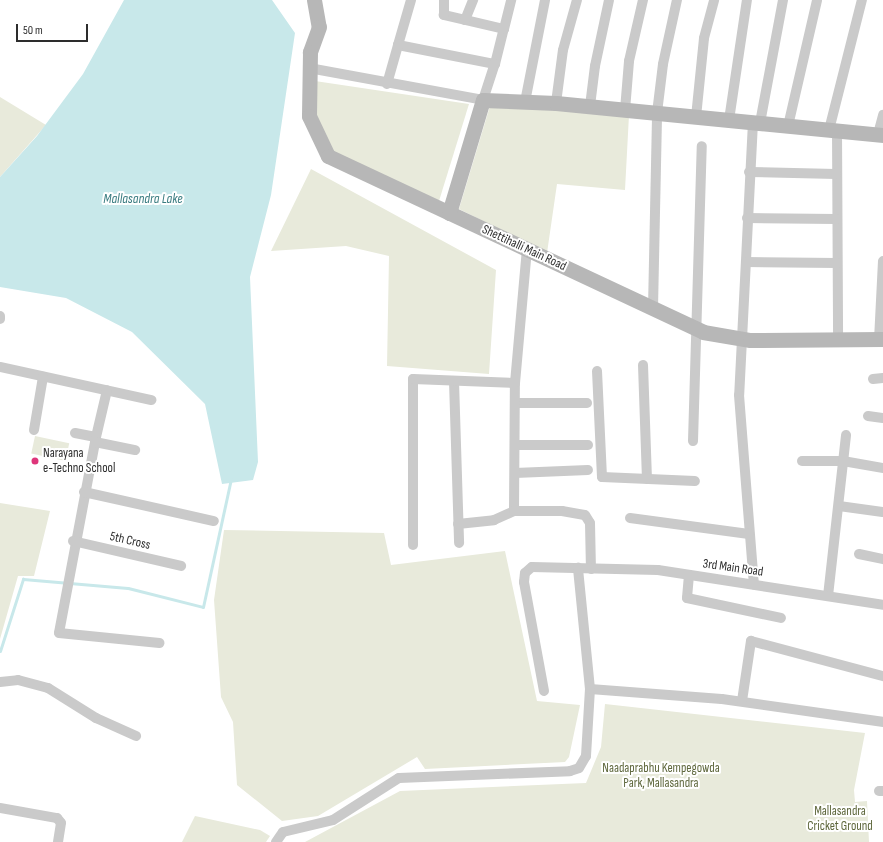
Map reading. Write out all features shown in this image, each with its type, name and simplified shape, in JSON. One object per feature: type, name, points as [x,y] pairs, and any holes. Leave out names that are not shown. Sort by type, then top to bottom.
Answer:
[{"type":"street","name":"Shettihalli Main Road","points":[[314,0],[319,27],[309,68],[309,116],[328,156],[697,329],[740,339],[881,340]]},
{"type":"street","points":[[387,84],[411,0]]},
{"type":"street","points":[[444,0],[444,15],[504,29]]},
{"type":"street","points":[[465,20],[473,0]]},
{"type":"street","points":[[449,213],[495,64],[511,0]]},
{"type":"street","points":[[525,102],[545,0]]},
{"type":"street","points":[[556,103],[563,50],[577,0]]},
{"type":"street","points":[[590,106],[610,0]]},
{"type":"street","points":[[625,110],[629,61],[643,0]]},
{"type":"street","points":[[653,308],[657,113],[663,64],[677,0]]},
{"type":"street","points":[[696,116],[704,38],[714,0]]},
{"type":"street","points":[[729,120],[747,0]]},
{"type":"street","points":[[754,584],[739,395],[740,339],[746,262],[749,172],[756,122],[783,0]]},
{"type":"street","points":[[788,126],[817,0]]},
{"type":"street","points":[[838,340],[836,174],[833,130],[862,0]]},
{"type":"street","points":[[398,45],[495,64]]},
{"type":"street","points":[[309,68],[387,84],[483,100],[556,103],[881,135],[883,115]]},
{"type":"street","points":[[693,441],[693,352],[697,329],[702,146]]},
{"type":"street","points":[[749,172],[836,174]]},
{"type":"street","points":[[748,218],[836,219]]},
{"type":"street","points":[[514,511],[515,383],[527,249]]},
{"type":"street","points":[[881,340],[883,261]]},
{"type":"street","points":[[746,262],[837,263]]},
{"type":"street","points":[[644,365],[647,479]]},
{"type":"street","points":[[0,368],[151,400]]},
{"type":"street","points":[[597,371],[602,477],[694,482]]},
{"type":"street","points":[[34,430],[43,378]]},
{"type":"street","points":[[413,545],[413,379],[515,383]]},
{"type":"street","points":[[454,381],[459,543]]},
{"type":"street","points":[[107,390],[73,541],[60,635],[160,643]]},
{"type":"street","points":[[516,403],[587,403]]},
{"type":"street","points":[[868,416],[883,418]]},
{"type":"street","points":[[75,433],[135,450]]},
{"type":"street","points":[[828,596],[846,435]]},
{"type":"street","points":[[515,445],[588,445]]},
{"type":"street","points":[[802,461],[843,461],[883,468]]},
{"type":"street","points":[[515,473],[588,470]]},
{"type":"street","points":[[84,492],[214,522]]},
{"type":"street","points":[[839,506],[883,512]]},
{"type":"street","points":[[458,524],[494,520],[514,511],[562,511],[586,515],[590,523],[591,569]]},
{"type":"street","points":[[630,518],[749,534]]},
{"type":"street","name":"5th Cross","points":[[73,541],[182,566]]},
{"type":"street","points":[[859,554],[883,558]]},
{"type":"street","name":"3rd Main Road","points":[[544,691],[525,573],[532,568],[578,568],[689,575],[883,605]]},
{"type":"street","points":[[276,842],[283,832],[333,820],[400,778],[570,771],[579,768],[586,756],[590,689],[578,568]]},
{"type":"street","points":[[689,575],[687,598],[781,618]]},
{"type":"street","points":[[742,701],[751,641],[883,676]]},
{"type":"street","points":[[0,682],[18,680],[48,688],[96,718],[136,736]]},
{"type":"street","points":[[590,689],[742,701],[883,722]]},
{"type":"street","points":[[0,808],[57,818],[61,823],[58,842]]},
{"type":"green space","points":[[315,81],[469,104],[439,201],[330,153],[317,116]]},
{"type":"green space","points":[[0,97],[46,125],[0,177]]},
{"type":"green space","points":[[490,106],[629,115],[625,190],[557,184],[547,253],[459,209]]},
{"type":"green space","points":[[311,169],[496,270],[489,374],[387,366],[389,256],[346,246],[271,251]]},
{"type":"green space","points":[[35,436],[69,443],[65,461],[31,454]]},
{"type":"green space","points":[[0,503],[50,511],[34,576],[18,576],[0,639]]},
{"type":"green space","points":[[224,530],[384,533],[391,565],[505,551],[537,701],[580,705],[569,757],[565,762],[425,769],[417,757],[318,816],[282,821],[237,785],[233,722],[221,697],[214,600]]},
{"type":"green space","name":"Naadaprabhu Kempegowda Park, Mallasandra","points":[[605,704],[865,733],[854,790],[855,802],[867,801],[869,842],[305,842],[400,791],[586,783],[601,747]]},
{"type":"green space","points":[[195,816],[260,830],[270,836],[266,842],[182,842]]},
{"type":"water","name":"Mallasandra Lake","points":[[124,0],[272,0],[295,33],[271,195],[250,277],[258,462],[253,480],[222,484],[205,404],[132,332],[66,298],[0,287],[0,177],[37,136],[83,74]]},
{"type":"waterway","points":[[0,651],[23,579],[128,588],[203,607],[231,479]]},
{"type":"place","name":"Narayana e-Techno School","points":[[35,461]]},
{"type":"park label","name":"Mallasandra Cricket Ground","points":[[840,820]]}]
